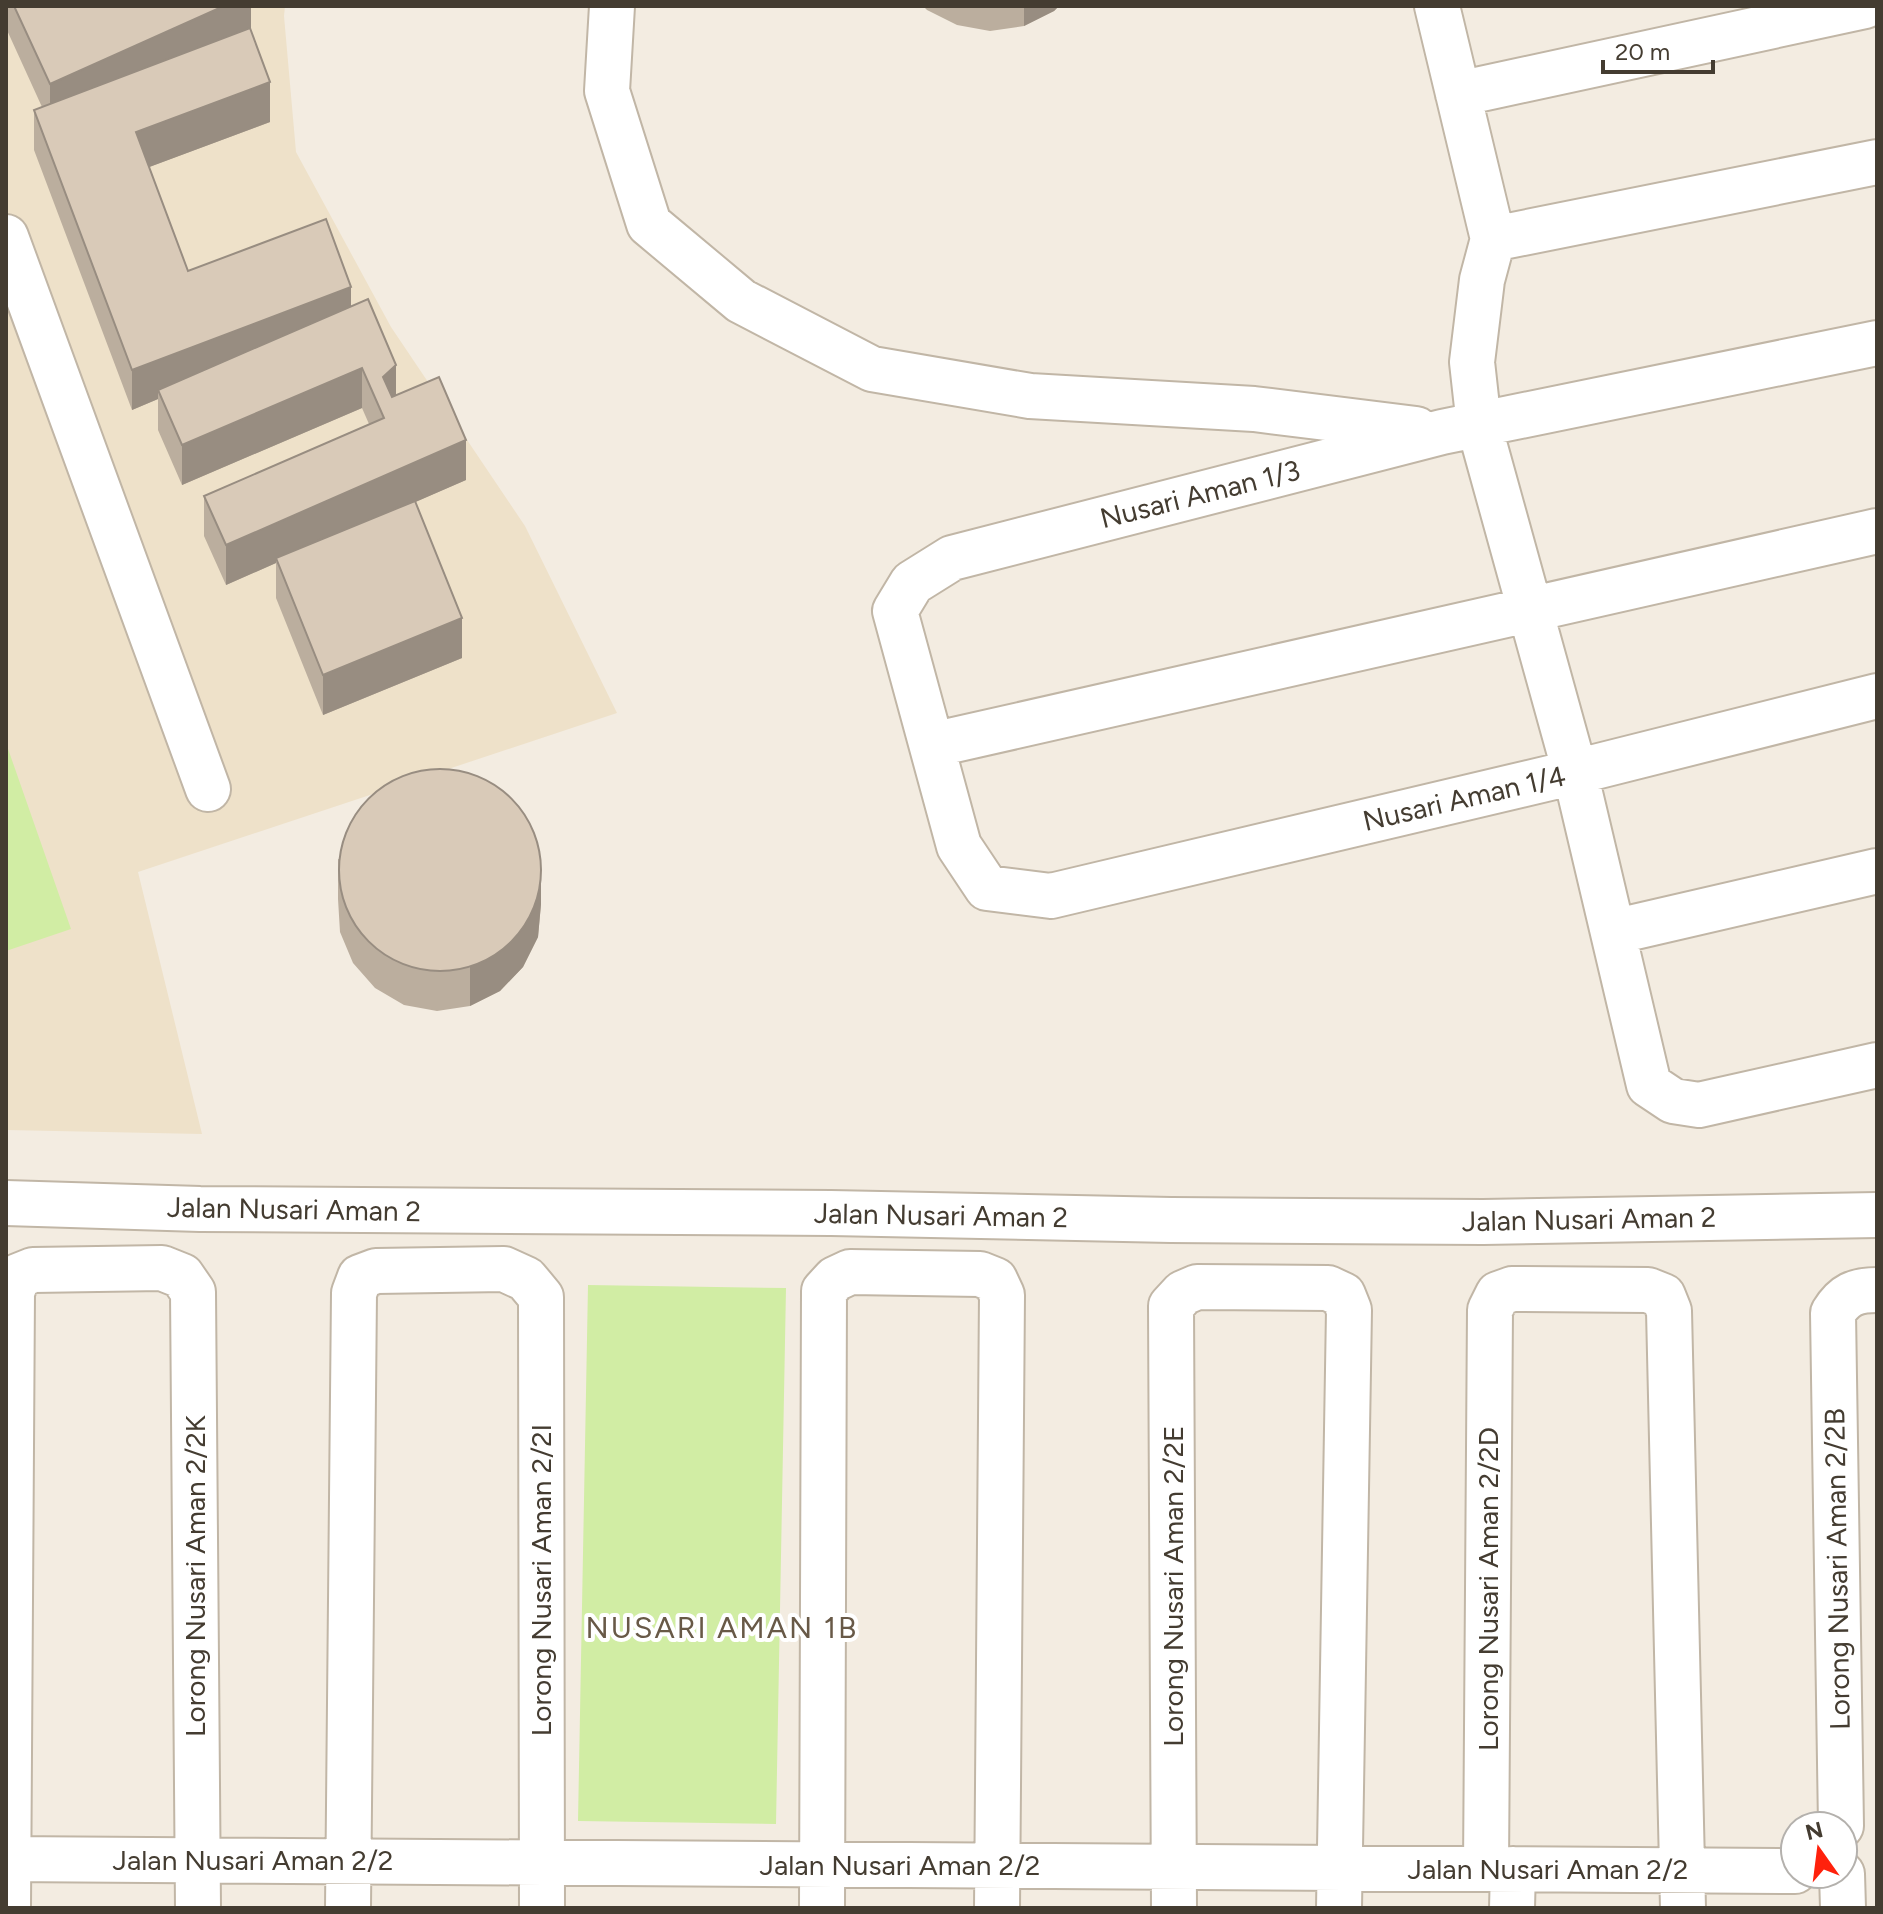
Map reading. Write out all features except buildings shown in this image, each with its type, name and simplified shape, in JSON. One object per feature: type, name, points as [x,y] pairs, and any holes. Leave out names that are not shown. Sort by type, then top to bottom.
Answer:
[{"type":"street","points":[[612,6],[607,91],[649,224],[741,301],[872,369],[1030,396],[1254,409],[1461,428]]},
{"type":"street","points":[[1437,6],[1493,239],[1482,280],[1461,428],[1530,610],[1575,772],[1649,1085],[1673,1101],[1699,1105],[1877,1065]]},
{"type":"street","points":[[1458,94],[1865,6]]},
{"type":"street","points":[[1493,239],[1877,162]]},
{"type":"street","points":[[6,237],[208,789]]},
{"type":"street","name":"Nusari Aman 1/3","points":[[1051,896],[987,888],[959,846],[895,611],[912,583],[952,558],[1461,428],[1877,343]]},
{"type":"street","points":[[932,745],[1877,531]]},
{"type":"street","name":"Nusari Aman 1/4","points":[[1051,896],[1575,772],[1877,696]]},
{"type":"street","points":[[1613,932],[1877,871]]},
{"type":"street","name":"Jalan Nusari Aman 2","points":[[6,1203],[200,1209],[1467,1222],[1877,1215]]},
{"type":"street","name":"Lorong Nusari Aman 2/2K","points":[[7,1859],[12,1292],[18,1276],[33,1270],[162,1268],[182,1276],[193,1292],[198,1908]]},
{"type":"street","name":"Lorong Nusari Aman 2/2I","points":[[347,1861],[354,1293],[360,1277],[376,1271],[504,1269],[526,1279],[541,1297],[542,1908]]},
{"type":"street","points":[[822,1908],[824,1291],[835,1279],[850,1272],[980,1274],[995,1280],[1002,1295],[997,1908]]},
{"type":"street","name":"Lorong Nusari Aman 2/2E","points":[[1175,1887],[1171,1306],[1183,1293],[1197,1287],[1328,1288],[1343,1295],[1349,1310],[1339,1888]]},
{"type":"street","name":"Lorong Nusari Aman 2/2D","points":[[1503,1882],[1490,1310],[1498,1294],[1512,1289],[1648,1290],[1663,1296],[1669,1311],[1682,1889]]},
{"type":"street","name":"Lorong Nusari Aman 2/2B","points":[[1841,1810],[1833,1313],[1842,1297],[1862,1290],[1877,1290]]},
{"type":"street","points":[[7,1859],[8,1908]]},
{"type":"street","name":"Jalan Nusari Aman 2/2","points":[[7,1859],[997,1865],[1175,1887],[1339,1888],[1503,1882],[1682,1889],[1779,1874]]},
{"type":"street","points":[[347,1861],[348,1908]]},
{"type":"shaded area","points":[[6,6],[285,6],[296,152],[391,327],[525,526],[617,713],[138,872],[202,1134],[6,1130]]},
{"type":"green space","points":[[6,743],[71,929],[6,951]]},
{"type":"green space","points":[[588,1285],[786,1288],[776,1824],[578,1821]]},
{"type":"district","name":"NUSARI AMAN 1B","points":[[722,1627]]}]
